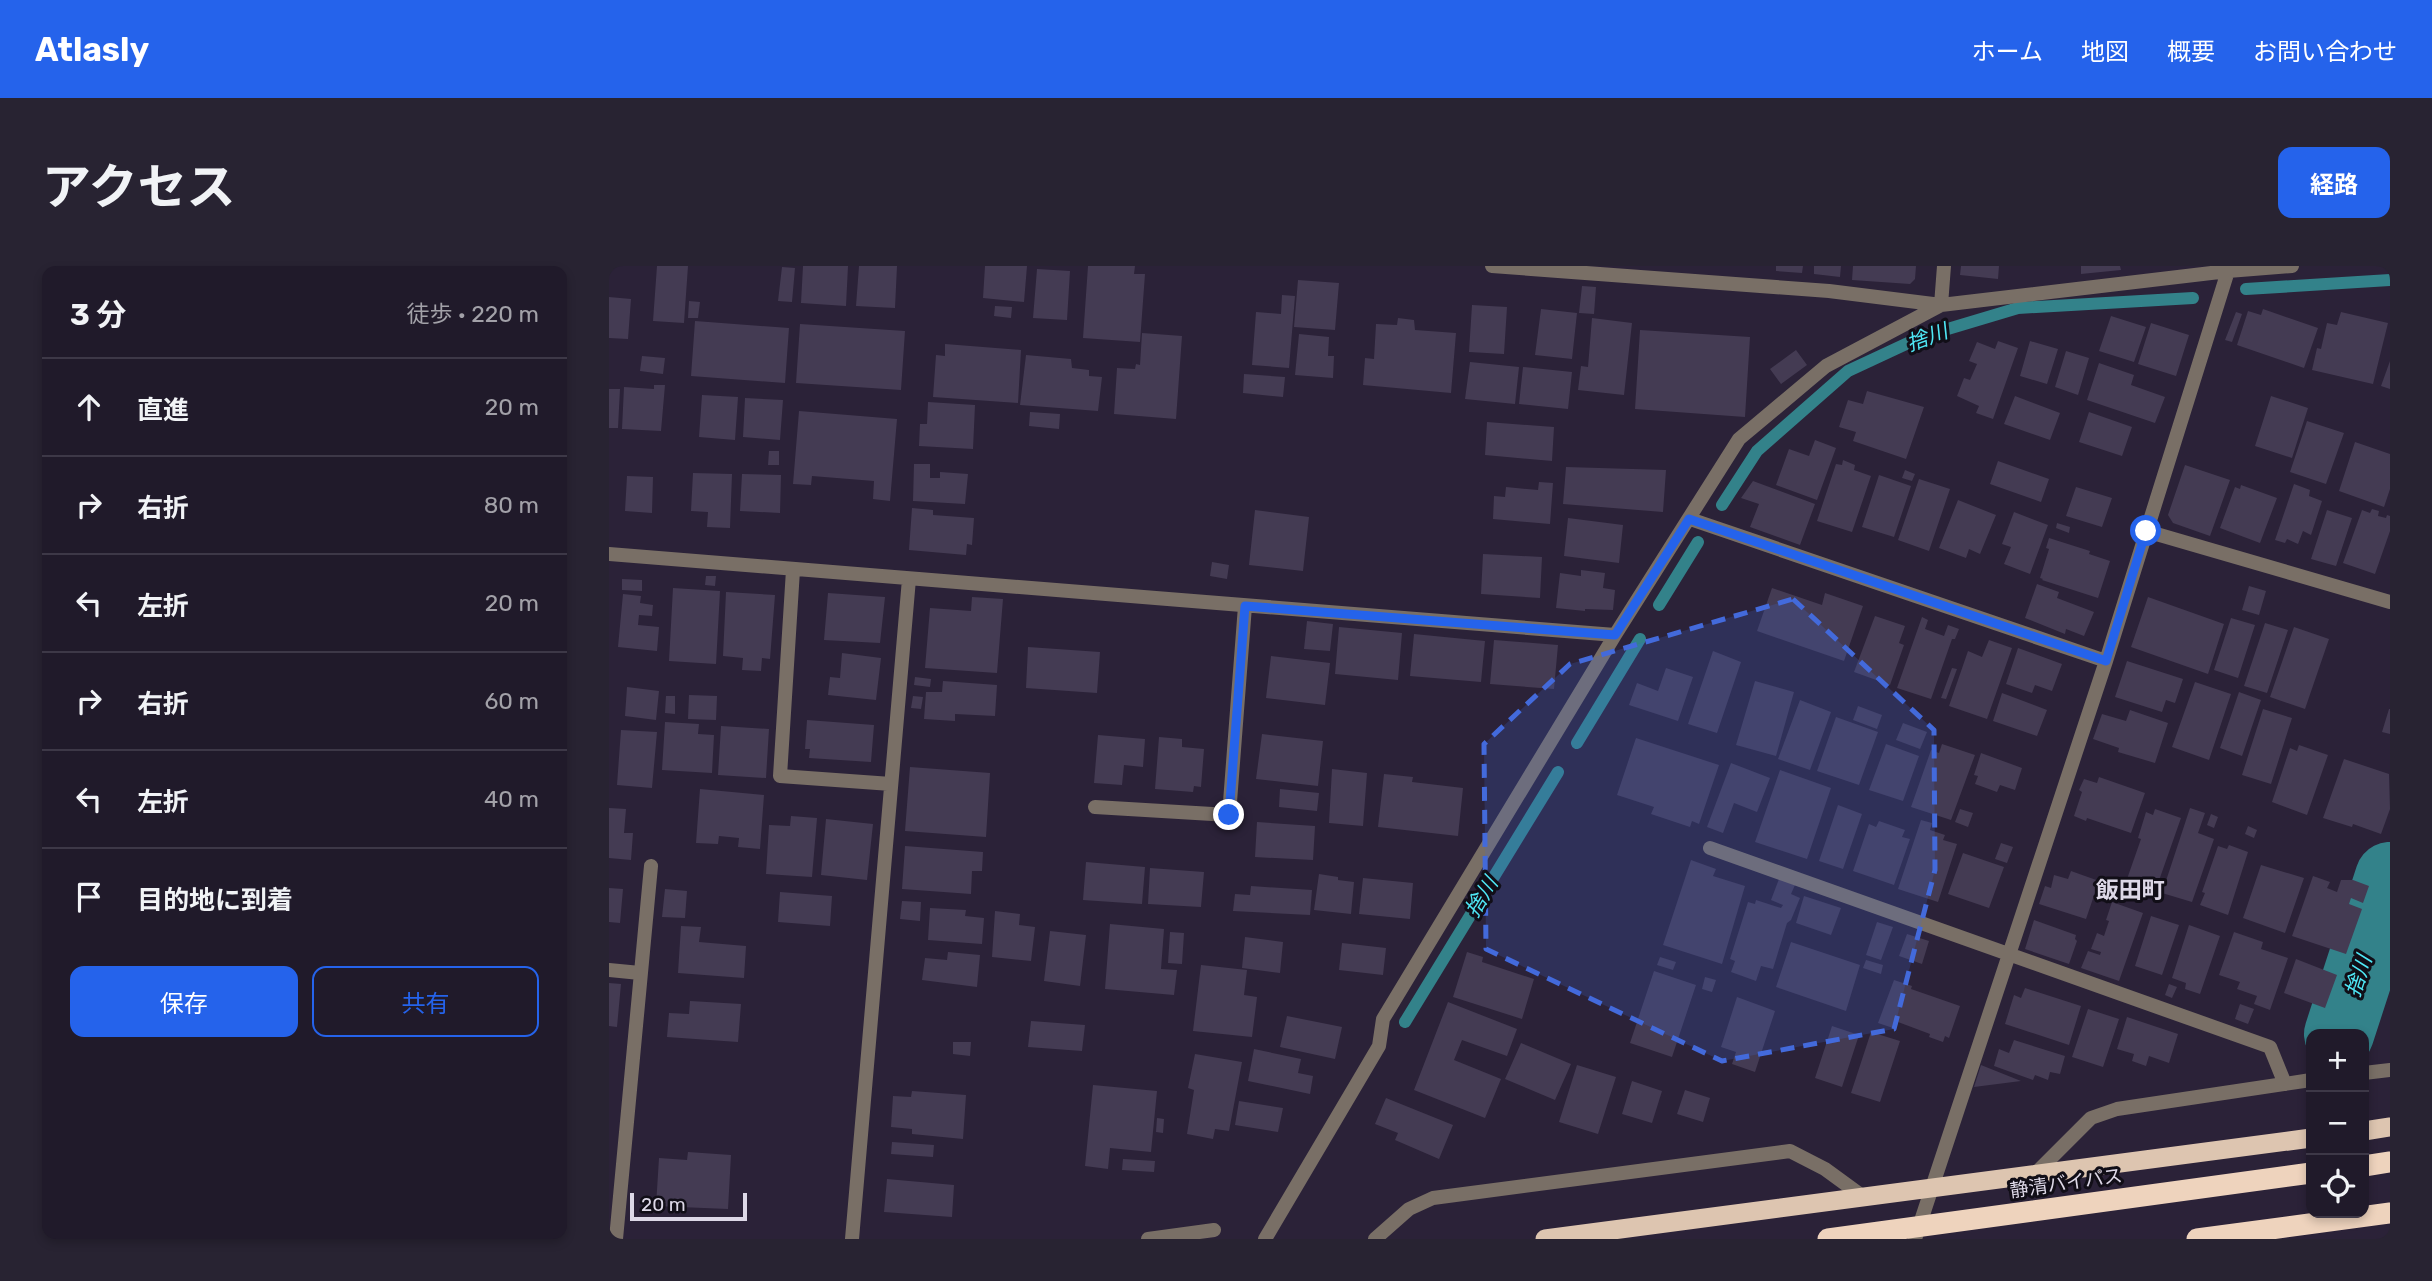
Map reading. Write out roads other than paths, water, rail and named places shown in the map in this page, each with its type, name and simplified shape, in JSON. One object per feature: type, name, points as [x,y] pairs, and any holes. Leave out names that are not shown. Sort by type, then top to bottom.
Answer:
[{"type":"highway","points":[[2369,1130],[2390,1127]]},
{"type":"highway","points":[[1545,1239],[2306,1139]]},
{"type":"highway","points":[[2369,1165],[2390,1162]]},
{"type":"highway","name":"静清バイパス","points":[[1828,1239],[2306,1174]]},
{"type":"highway","points":[[2197,1239],[2390,1213]]},
{"type":"street","points":[[1492,266],[1829,290],[1941,305],[2292,266]]},
{"type":"street","points":[[1941,305],[1944,266]]},
{"type":"street","points":[[1915,1239],[2106,661],[2228,271]]},
{"type":"street","points":[[1265,1239],[1380,1046],[1383,1019],[1615,635],[1739,439],[1826,366],[1941,305]]},
{"type":"street","points":[[1689,519],[2106,661]]},
{"type":"street","points":[[2146,531],[2390,602]]},
{"type":"street","points":[[609,554],[1615,635]]},
{"type":"street","points":[[793,570],[780,776],[891,784]]},
{"type":"street","points":[[852,1239],[909,579]]},
{"type":"street","points":[[1095,807],[1229,815],[1245,606]]},
{"type":"street","points":[[1710,848],[2270,1047],[2285,1084]]},
{"type":"street","points":[[616,1239],[650,866]]},
{"type":"street","points":[[609,970],[641,973]]},
{"type":"street","points":[[2369,1072],[2390,1070]]},
{"type":"street","points":[[2035,1174],[2091,1118],[2117,1109],[2306,1081]]},
{"type":"street","points":[[1375,1239],[1409,1209],[1433,1198],[1790,1151],[1825,1169],[1862,1196]]},
{"type":"street","points":[[1148,1239],[1214,1230]]},
{"type":"waterway","name":"捨川","points":[[2246,289],[2390,280]]},
{"type":"waterway","name":"捨川","points":[[1722,505],[1757,451],[1848,371],[1921,337],[2018,308],[2193,298]]},
{"type":"waterway","name":"捨川","points":[[1659,605],[1698,542]]},
{"type":"waterway","name":"捨川","points":[[1577,743],[1640,639]]},
{"type":"waterway","name":"捨川","points":[[1405,1022],[1558,772]]},
{"type":"waterway","name":"捨川","points":[[2341,1029],[2390,877]]},
{"type":"district","name":"飯田町","points":[[2130,890]]}]
